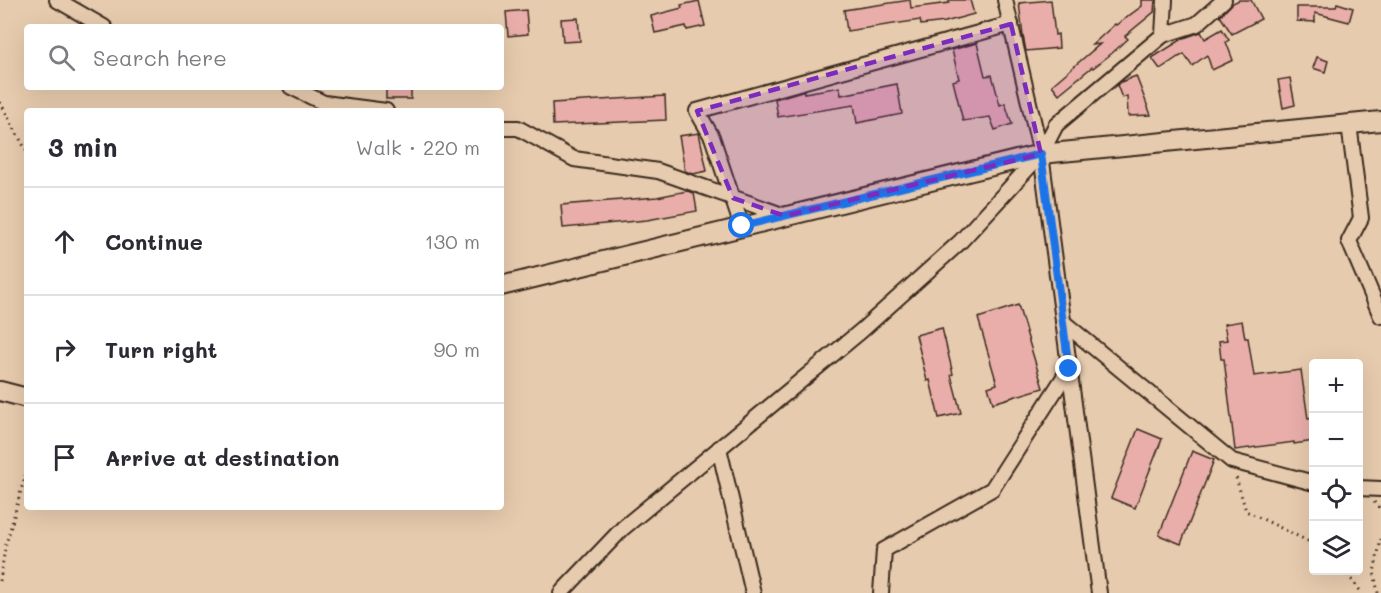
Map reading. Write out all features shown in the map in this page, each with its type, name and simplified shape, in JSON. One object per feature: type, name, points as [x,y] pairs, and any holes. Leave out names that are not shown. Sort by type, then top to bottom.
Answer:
[{"type":"main road","points":[[504,285],[1041,154],[1381,121]]},
{"type":"main road","points":[[0,391],[24,397]]},
{"type":"street","points":[[57,0],[99,24]]},
{"type":"street","points":[[1005,0],[1041,154],[1099,593]]},
{"type":"street","points":[[1163,35],[1165,0]]},
{"type":"street","points":[[561,593],[623,528],[861,331],[960,242],[1041,154],[1056,125],[1163,35],[1197,24],[1224,0]]},
{"type":"street","points":[[742,226],[712,137],[697,111],[1011,24]]},
{"type":"street","points":[[297,90],[324,103],[363,108]]},
{"type":"street","points":[[1349,124],[1361,218],[1349,241],[1381,316]]},
{"type":"street","points":[[504,128],[518,128],[574,159],[658,171],[785,216]]},
{"type":"street","points":[[1063,322],[1232,461],[1309,482]]},
{"type":"street","points":[[881,593],[884,550],[992,489],[1069,369]]},
{"type":"street","points":[[719,448],[753,593]]},
{"type":"street","points":[[1363,488],[1381,489]]},
{"type":"path","points":[[0,102],[24,146]]},
{"type":"path","points":[[1232,461],[1246,511],[1309,542]]},
{"type":"path","points":[[0,580],[5,548],[24,480]]},
{"type":"path","points":[[1378,593],[1374,572],[1381,539]]},
{"type":"path","points":[[1348,575],[1362,593]]},
{"type":"highlighted area","points":[[1011,24],[1041,154],[785,216],[733,198],[697,111]]},
{"type":"building","points":[[910,0],[911,8],[949,3],[949,0],[970,0],[974,14],[945,22],[921,25],[920,20],[847,31],[844,10]]},
{"type":"building","points":[[1051,0],[1055,35],[1058,34],[1059,48],[1026,51],[1019,3]]},
{"type":"building","points":[[1142,0],[1155,0],[1154,12],[1125,36],[1128,39],[1111,54],[1059,94],[1052,85],[1100,44],[1092,45],[1115,24],[1142,6]]},
{"type":"building","points":[[1239,0],[1251,0],[1261,19],[1232,34],[1220,16]]},
{"type":"building","points":[[699,1],[705,26],[687,30],[686,26],[655,33],[651,16]]},
{"type":"building","points":[[1337,3],[1353,8],[1349,22],[1315,13],[1315,22],[1297,21],[1297,7],[1336,7]]},
{"type":"building","points":[[526,10],[528,34],[508,36],[506,12]]},
{"type":"building","points":[[578,18],[580,41],[563,42],[561,19]]},
{"type":"building","points":[[1222,29],[1229,40],[1226,42],[1233,60],[1212,70],[1207,55],[1192,66],[1184,54],[1160,69],[1152,58],[1184,38],[1201,32],[1205,39]]},
{"type":"building","points":[[977,43],[985,76],[992,75],[1000,105],[1005,103],[1012,124],[995,130],[990,117],[963,121],[953,81],[959,79],[952,50]]},
{"type":"building","points":[[1317,57],[1328,61],[1325,72],[1313,68]]},
{"type":"building","points":[[1136,76],[1151,115],[1128,116],[1127,96],[1122,98],[1117,85]]},
{"type":"building","points":[[1290,78],[1295,105],[1283,108],[1278,80]]},
{"type":"building","points":[[897,84],[902,114],[857,123],[854,105],[778,117],[775,99],[802,91],[804,93],[840,87],[841,95]]},
{"type":"building","points":[[386,90],[411,90],[411,99],[386,99]]},
{"type":"building","points":[[665,96],[666,120],[553,125],[552,103]]},
{"type":"building","points":[[699,133],[707,171],[693,174],[685,171],[679,136]]},
{"type":"building","points":[[687,191],[694,193],[697,211],[647,220],[563,228],[561,205],[657,197]]},
{"type":"building","points":[[1018,305],[1043,388],[993,403],[988,387],[997,384],[978,318]]},
{"type":"building","points":[[1242,321],[1245,338],[1248,338],[1254,376],[1301,370],[1309,419],[1309,442],[1235,450],[1224,359],[1221,359],[1219,341],[1227,340],[1224,324]]},
{"type":"building","points":[[942,328],[961,413],[939,418],[916,335]]},
{"type":"building","points":[[1138,429],[1162,439],[1135,508],[1111,498]]},
{"type":"building","points":[[1192,451],[1214,460],[1181,544],[1159,535]]},
{"type":"route","points":[[742,226],[1041,154],[1069,369]]}]
